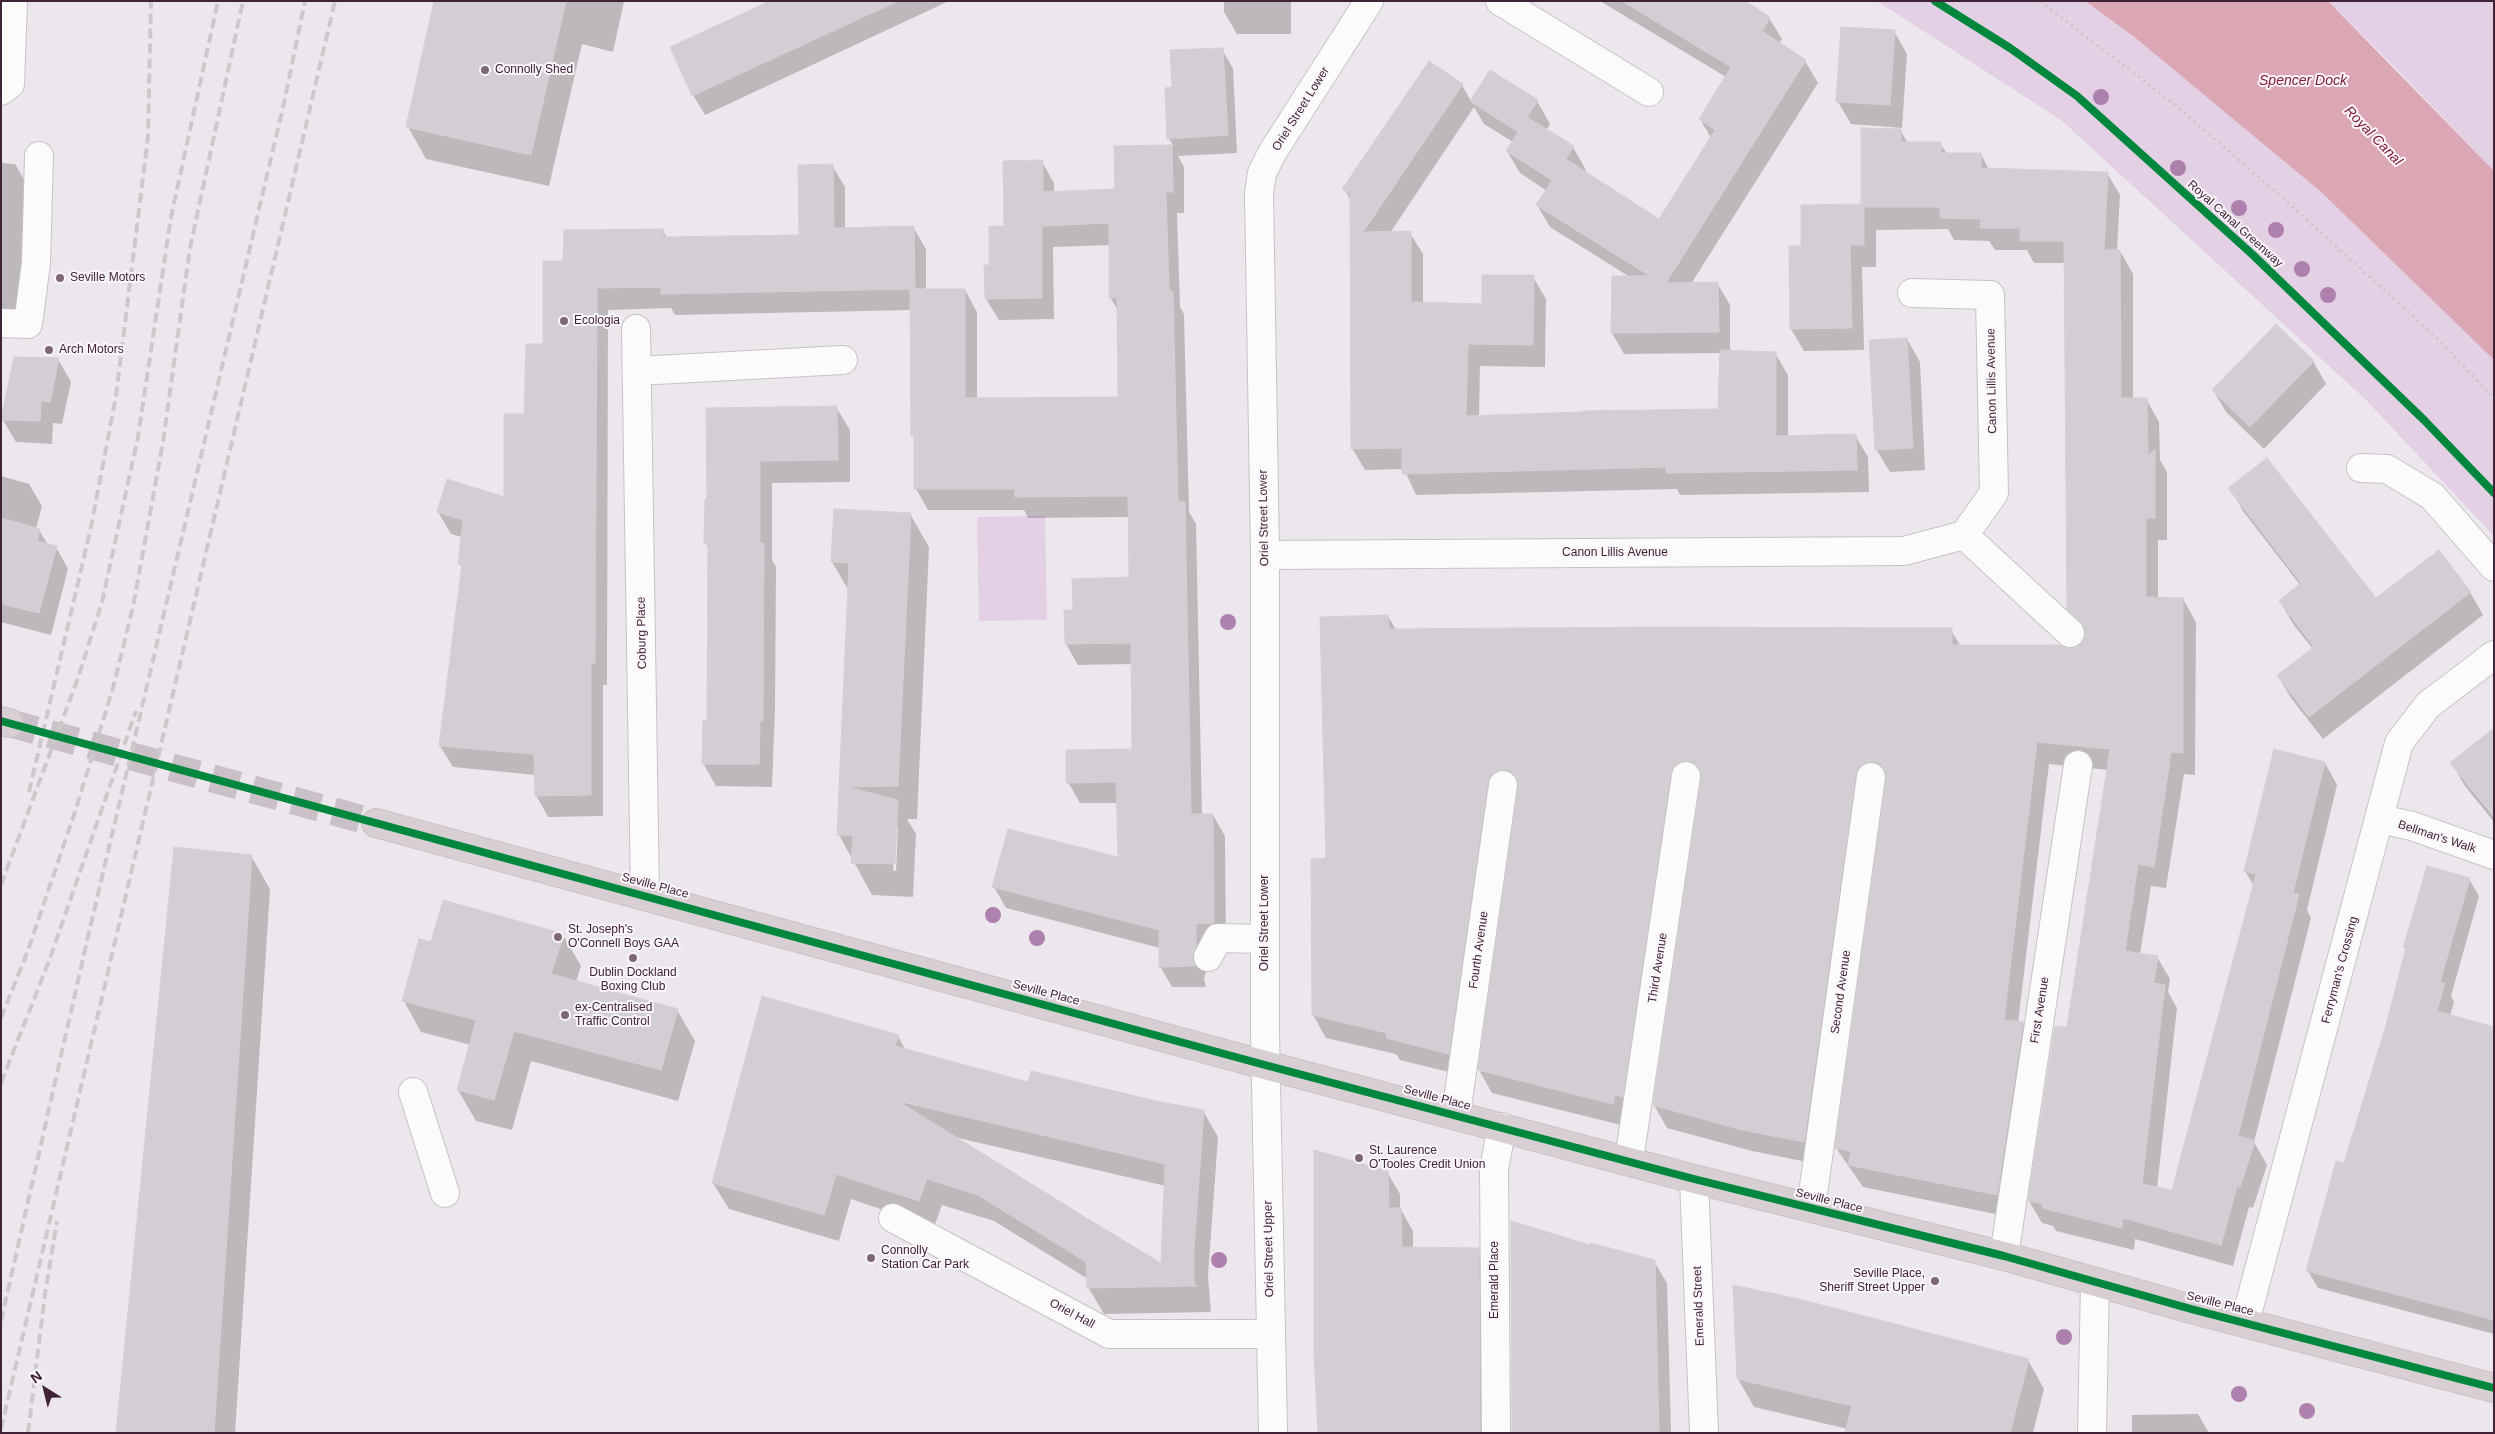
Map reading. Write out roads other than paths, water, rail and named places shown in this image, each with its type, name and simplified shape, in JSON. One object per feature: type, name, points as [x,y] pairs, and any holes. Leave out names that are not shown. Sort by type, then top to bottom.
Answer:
[{"type":"main road","name":"Seville Place","points":[[376,823],[1265,1065],[1694,1178],[2004,1256],[2494,1388]]},
{"type":"street","name":"Oriel Street Lower","points":[[1265,1065],[1265,555],[1259,193],[1262,173],[1272,153],[1369,1]]},
{"type":"street","points":[[1500,1],[1649,92]]},
{"type":"street","points":[[1,91],[10,84],[13,2]]},
{"type":"street","points":[[1,323],[28,324],[36,263],[39,156]]},
{"type":"street","name":"Canon Lillis Avenue","points":[[1265,555],[1904,550],[1964,536],[1994,493],[1990,295],[1912,293]]},
{"type":"street","name":"Coburg Place","points":[[636,329],[645,895]]},
{"type":"street","points":[[638,371],[843,360]]},
{"type":"street","points":[[2361,468],[2387,469],[2432,496],[2494,567]]},
{"type":"street","points":[[1964,536],[2070,632]]},
{"type":"street","name":"Ferryman's Crossing","points":[[2245,1322],[2400,743],[2428,705],[2494,655]]},
{"type":"street","name":"First Avenue","points":[[2004,1256],[2078,765]]},
{"type":"street","name":"Third Avenue","points":[[1629,1160],[1686,776]]},
{"type":"street","name":"Second Avenue","points":[[1811,1208],[1871,777]]},
{"type":"street","name":"Fourth Avenue","points":[[1456,1114],[1503,785]]},
{"type":"street","name":"Bellman's Walk","points":[[2380,820],[2412,826],[2494,855]]},
{"type":"street","points":[[1208,957],[1218,938],[1265,939]]},
{"type":"street","name":"Oriel Street Upper","points":[[1265,1065],[1273,1433]]},
{"type":"street","points":[[413,1092],[445,1193]]},
{"type":"street","name":"Emerald Place","points":[[1496,1433],[1494,1169],[1502,1127]]},
{"type":"street","name":"Emerald Street","points":[[1694,1178],[1704,1433]]},
{"type":"street","name":"Oriel Hall","points":[[893,1218],[1109,1334],[1271,1334]]},
{"type":"street","points":[[2092,1433],[2095,1282]]},
{"type":"water","name":"Spencer Dock","points":[[2085,1],[2328,1],[2494,171],[2494,360],[2320,191],[2133,36]]},
{"type":"tunnel","points":[[9,723],[376,823]]},
{"type":"railway","points":[[29,792],[91,527],[116,396],[148,137],[151,1]]},
{"type":"railway","points":[[1,885],[78,678],[102,602],[138,437],[171,217],[218,1]]},
{"type":"railway","points":[[1,1018],[27,953],[74,815],[113,688],[133,607],[163,442],[190,248],[243,1]]},
{"type":"railway","points":[[1,1321],[87,941],[284,103],[305,1]]},
{"type":"railway","points":[[1,1429],[335,1]]},
{"type":"railway","points":[[1,1083],[49,961],[136,711]]},
{"type":"railway","points":[[28,1433],[45,1294],[57,1221]]},
{"type":"place","name":"Connolly Shed","points":[[485,70]]},
{"type":"place","name":"Seville Motors","points":[[60,278]]},
{"type":"place","name":"Ecologia","points":[[564,321]]},
{"type":"place","name":"Arch Motors","points":[[49,350]]},
{"type":"place","name":"St. Joseph's O'Connell Boys GAA","points":[[558,937]]},
{"type":"place","name":"Dublin Dockland Boxing Club","points":[[633,958]]},
{"type":"place","name":"ex-Centralised Traffic Control","points":[[565,1015]]},
{"type":"place","name":"St. Laurence O'Tooles Credit Union","points":[[1359,1158]]},
{"type":"place","name":"Connolly Station Car Park","points":[[871,1258]]},
{"type":"place","name":"Seville Place, Sheriff Street Upper","points":[[1935,1281]]},
{"type":"water label","name":"Royal Canal","points":[[2373,136]]}]
